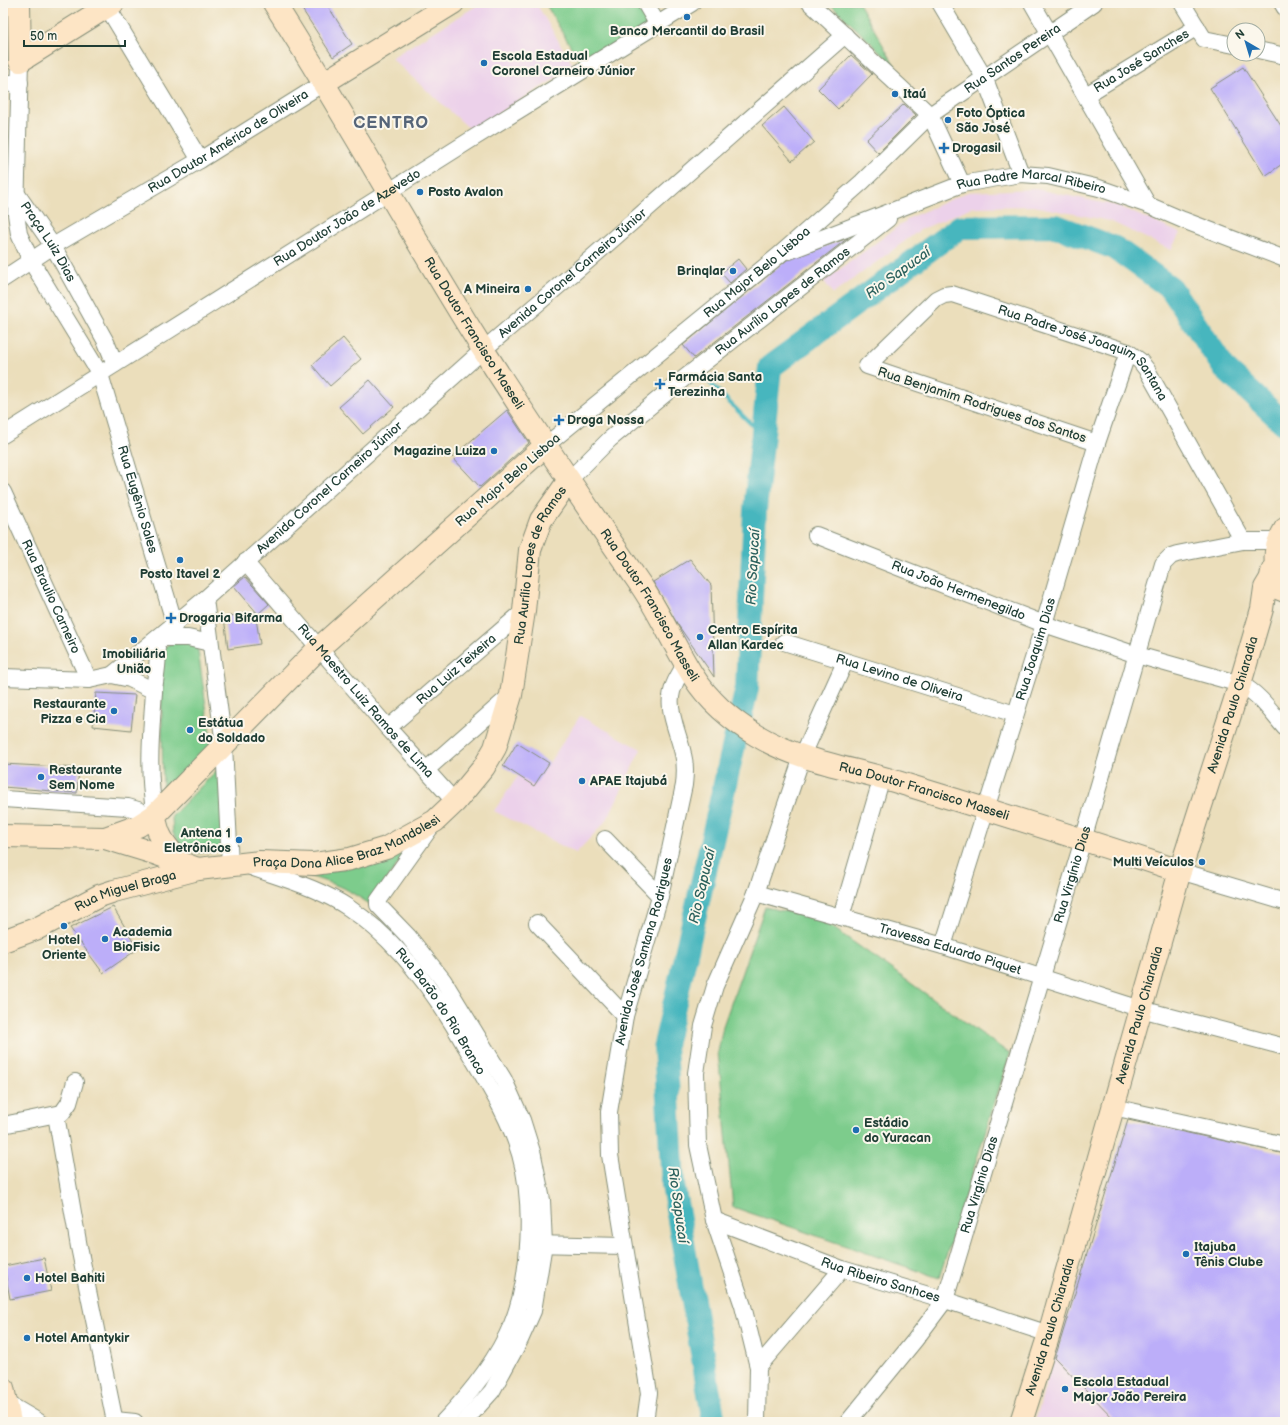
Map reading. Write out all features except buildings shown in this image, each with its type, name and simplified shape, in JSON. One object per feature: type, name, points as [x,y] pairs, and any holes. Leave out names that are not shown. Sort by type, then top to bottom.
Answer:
[{"type":"main road","points":[[19,3],[20,61]]},
{"type":"main road","name":"Rua Doutor Francisco Masseli","points":[[274,3],[325,82],[388,192],[483,350],[545,446],[647,594],[690,670],[713,701],[730,716],[756,735],[793,754],[882,777],[1180,871]]},
{"type":"main road","name":"Rua Doutor Américo de Oliveira","points":[[325,82],[453,3]]},
{"type":"main road","points":[[20,61],[108,4]]},
{"type":"main road","name":"Rua Major Belo Lisboa","points":[[105,838],[138,826],[152,817],[319,648],[545,446]]},
{"type":"main road","name":"Rua Aurílio Lopes de Ramos","points":[[455,802],[484,768],[495,748],[511,695],[524,611],[530,550],[541,520],[568,480]]},
{"type":"main road","name":"Avenida Paulo Chiaradia","points":[[1021,1422],[1049,1334],[1180,871],[1240,684],[1262,609],[1280,578],[1275,552],[1281,535]]},
{"type":"main road","name":"Praça Dona Alice Braz Mandolesi","points":[[236,864],[314,864],[350,859],[386,848],[435,821],[455,802]]},
{"type":"main road","points":[[152,817],[162,840],[190,866]]},
{"type":"main road","points":[[3,836],[105,838],[190,866]]},
{"type":"main road","name":"Rua Miguel Braga","points":[[3,941],[38,928],[106,894],[190,866],[236,864]]},
{"type":"street","points":[[645,3],[658,25]]},
{"type":"street","name":"Rua Doutor João de Azevedo","points":[[3,435],[388,192],[692,3]]},
{"type":"street","points":[[810,3],[930,115],[962,184]]},
{"type":"street","points":[[940,3],[984,78],[1021,174]]},
{"type":"street","points":[[1032,3],[1148,205]]},
{"type":"street","name":"Rua Santos Pereira","points":[[930,115],[1094,3]]},
{"type":"street","points":[[1182,3],[1204,39],[1226,43]]},
{"type":"street","points":[[1282,3],[1285,8]]},
{"type":"street","points":[[108,4],[200,160]]},
{"type":"street","name":"Rua José Sanches","points":[[1086,95],[1197,27]]},
{"type":"street","name":"Avenida Coronel Carneiro Júnior","points":[[112,676],[205,600],[245,562],[483,350],[589,260],[845,35]]},
{"type":"street","points":[[1266,52],[1285,56]]},
{"type":"street","points":[[17,194],[20,61]]},
{"type":"street","name":"Rua Doutor Américo de Oliveira","points":[[3,279],[53,246],[200,160],[325,82]]},
{"type":"street","points":[[3,83],[20,83]]},
{"type":"street","name":"Rua Major Belo Lisboa","points":[[545,446],[778,256],[862,182],[930,115]]},
{"type":"street","name":"Rua Padre Marcal Ribeiro","points":[[778,256],[900,210],[962,184],[1021,174],[1048,176],[1099,188],[1148,205],[1285,259]]},
{"type":"street","name":"Praça Luiz Dias","points":[[17,194],[53,246],[106,342],[115,364]]},
{"type":"street","name":"Praça Luiz Dias","points":[[17,194],[16,214],[19,234],[31,261],[100,374]]},
{"type":"street","name":"Rua Aurílio Lopes de Ramos","points":[[568,480],[610,439],[683,379],[900,210]]},
{"type":"street","name":"Rua Padre José Joaquim Santana","points":[[867,366],[936,299],[944,295],[952,294],[1128,352],[1140,361],[1147,370],[1243,541]]},
{"type":"street","name":"Rua Joaquim Dias","points":[[943,946],[1044,624],[1097,443],[1128,352]]},
{"type":"street","name":"Rua Benjamim Rodrigues dos Santos","points":[[867,366],[1097,443]]},
{"type":"street","name":"Rua Eugênio Sales","points":[[100,374],[175,624]]},
{"type":"street","name":"Rua Braulio Carneiro","points":[[3,492],[89,680]]},
{"type":"street","name":"Rua João Hermenegildo","points":[[816,534],[1044,624],[1137,655],[1240,684],[1252,690],[1259,696],[1285,728]]},
{"type":"street","name":"Rua Virgínio Dias","points":[[945,1300],[1166,560],[1177,554],[1281,535]]},
{"type":"street","name":"Rua Maestro Luiz Ramos de Lima","points":[[245,562],[388,728],[455,802]]},
{"type":"street","points":[[205,600],[224,745],[236,864]]},
{"type":"street","name":"Rua Luiz Teixeira","points":[[388,728],[524,611]]},
{"type":"street","points":[[3,799],[128,807],[152,817],[150,774],[154,691],[158,652],[156,640],[188,638],[210,643]]},
{"type":"street","name":"Rua Levino de Oliveira","points":[[784,642],[1016,714]]},
{"type":"street","points":[[756,1422],[758,1367],[743,1306],[714,1220],[698,1145],[696,1073],[704,1026],[715,986],[756,894],[793,754],[845,662]]},
{"type":"street","name":"Avenida José Santana Rodrigues","points":[[645,1422],[649,1393],[610,1155],[609,1112],[626,1016],[660,896],[684,786],[686,771],[684,755],[670,698],[673,687],[690,670]]},
{"type":"street","points":[[3,677],[89,680],[112,676],[130,679],[154,691]]},
{"type":"street","points":[[426,770],[511,695]]},
{"type":"street","points":[[841,917],[882,777]]},
{"type":"street","name":"Rua Barão do Rio Branco","points":[[435,821],[378,901],[380,908],[408,936],[443,980],[504,1080],[522,1120],[533,1155],[542,1200],[544,1244],[532,1311],[520,1340],[492,1391],[464,1422]]},
{"type":"street","points":[[605,839],[660,896]]},
{"type":"street","name":"Rua Barão do Rio Branco","points":[[236,864],[310,888],[348,907],[380,932],[420,978],[451,1020],[509,1124],[522,1162],[529,1214],[528,1245],[523,1283],[512,1324],[488,1368],[468,1396],[443,1422]]},
{"type":"street","points":[[1180,871],[1285,902]]},
{"type":"street","name":"Travessa Eduardo Piquet","points":[[756,894],[943,946],[1042,976],[1141,1009],[1285,1047]]},
{"type":"street","points":[[537,923],[626,1016]]},
{"type":"street","points":[[3,1125],[62,1113],[69,1103],[75,1082]]},
{"type":"street","points":[[1112,1107],[1285,1145]]},
{"type":"street","points":[[56,1115],[79,1247],[115,1421],[136,1422]]},
{"type":"street","name":"Rua Ribeiro Sanhces","points":[[714,1220],[842,1269],[945,1300],[1049,1334]]},
{"type":"street","points":[[528,1245],[624,1246]]},
{"type":"street","points":[[758,1367],[842,1269]]},
{"type":"street","points":[[848,1422],[915,1340],[945,1300]]},
{"type":"street","points":[[5,1410],[39,1422]]},
{"type":"shaded area","name":"Escola Estadual Coronel Carneiro Júnior","points":[[481,3],[536,3],[574,67],[471,130],[391,58]]},
{"type":"shaded area","points":[[1036,189],[1118,206],[1180,233],[1171,250],[1110,221],[1034,206],[972,207],[920,230],[833,294],[824,281],[911,217],[968,192]]},
{"type":"shaded area","name":"APAE Itajubá","points":[[580,716],[641,749],[607,820],[576,853],[494,811],[518,776],[534,786]]},
{"type":"shaded area","name":"Escola Estadual Major João Pereira","points":[[1054,1357],[1117,1422],[1035,1422]]},
{"type":"green space","points":[[545,3],[636,3],[648,25],[583,67]]},
{"type":"green space","points":[[829,3],[859,3],[895,66]]},
{"type":"green space","points":[[178,639],[197,644],[212,747],[163,797],[161,649]]},
{"type":"green space","points":[[220,767],[225,841],[213,852],[197,853],[181,845],[173,833],[172,816]]},
{"type":"green space","points":[[413,842],[370,904],[344,888],[307,875],[364,865]]},
{"type":"green space","name":"Estádio do Yuracan","points":[[765,907],[821,919],[1010,1054],[939,1278],[733,1207],[718,1052],[723,1026]]},
{"type":"waterway","name":"Rio Sapucaí","points":[[714,1422],[673,1185],[665,1045],[747,688],[755,510],[770,367],[960,227],[1056,226],[1115,248],[1171,288],[1225,369],[1285,424]]},
{"type":"waterway","points":[[705,378],[763,436]]},
{"type":"place","name":"Banco Mercantil do Brasil","points":[[687,17]]},
{"type":"place","name":"Escola Estadual Coronel Carneiro Júnior","points":[[484,63]]},
{"type":"place","name":"Itaú","points":[[895,94]]},
{"type":"place","name":"Foto Óptica São José","points":[[948,120]]},
{"type":"place","name":"Drogasil","points":[[944,148]]},
{"type":"place","name":"Posto Avalon","points":[[420,192]]},
{"type":"place","name":"Brinqlar","points":[[733,271]]},
{"type":"place","name":"A Mineira","points":[[528,289]]},
{"type":"place","name":"Farmácia Santa Terezinha","points":[[660,384]]},
{"type":"place","name":"Droga Nossa","points":[[559,420]]},
{"type":"place","name":"Magazine Luiza","points":[[494,451]]},
{"type":"place","name":"Posto Itavel 2","points":[[180,560]]},
{"type":"place","name":"Drogaria Bifarma","points":[[171,618]]},
{"type":"place","name":"Centro Espírita Allan Kardec","points":[[700,637]]},
{"type":"place","name":"Imobiliária União","points":[[134,640]]},
{"type":"place","name":"Restaurante Pizza e Cia","points":[[114,711]]},
{"type":"place","name":"Estátua do Soldado","points":[[190,730]]},
{"type":"place","name":"Restaurante Sem Nome","points":[[41,777]]},
{"type":"place","name":"APAE Itajubá","points":[[582,781]]},
{"type":"place","name":"Antena 1 Eletrônicos","points":[[239,840]]},
{"type":"place","name":"Multi Veículos","points":[[1202,862]]},
{"type":"place","name":"Hotel Oriente","points":[[64,926]]},
{"type":"place","name":"Academia BioFisic","points":[[105,939]]},
{"type":"place","name":"Estádio do Yuracan","points":[[856,1130]]},
{"type":"place","name":"Itajuba Tênis Clube","points":[[1186,1254]]},
{"type":"place","name":"Hotel Bahiti","points":[[27,1278]]},
{"type":"place","name":"Hotel Amantykir","points":[[27,1338]]},
{"type":"place","name":"Escola Estadual Major João Pereira","points":[[1065,1389]]},
{"type":"district","name":"CENTRO","points":[[391,123]]}]
